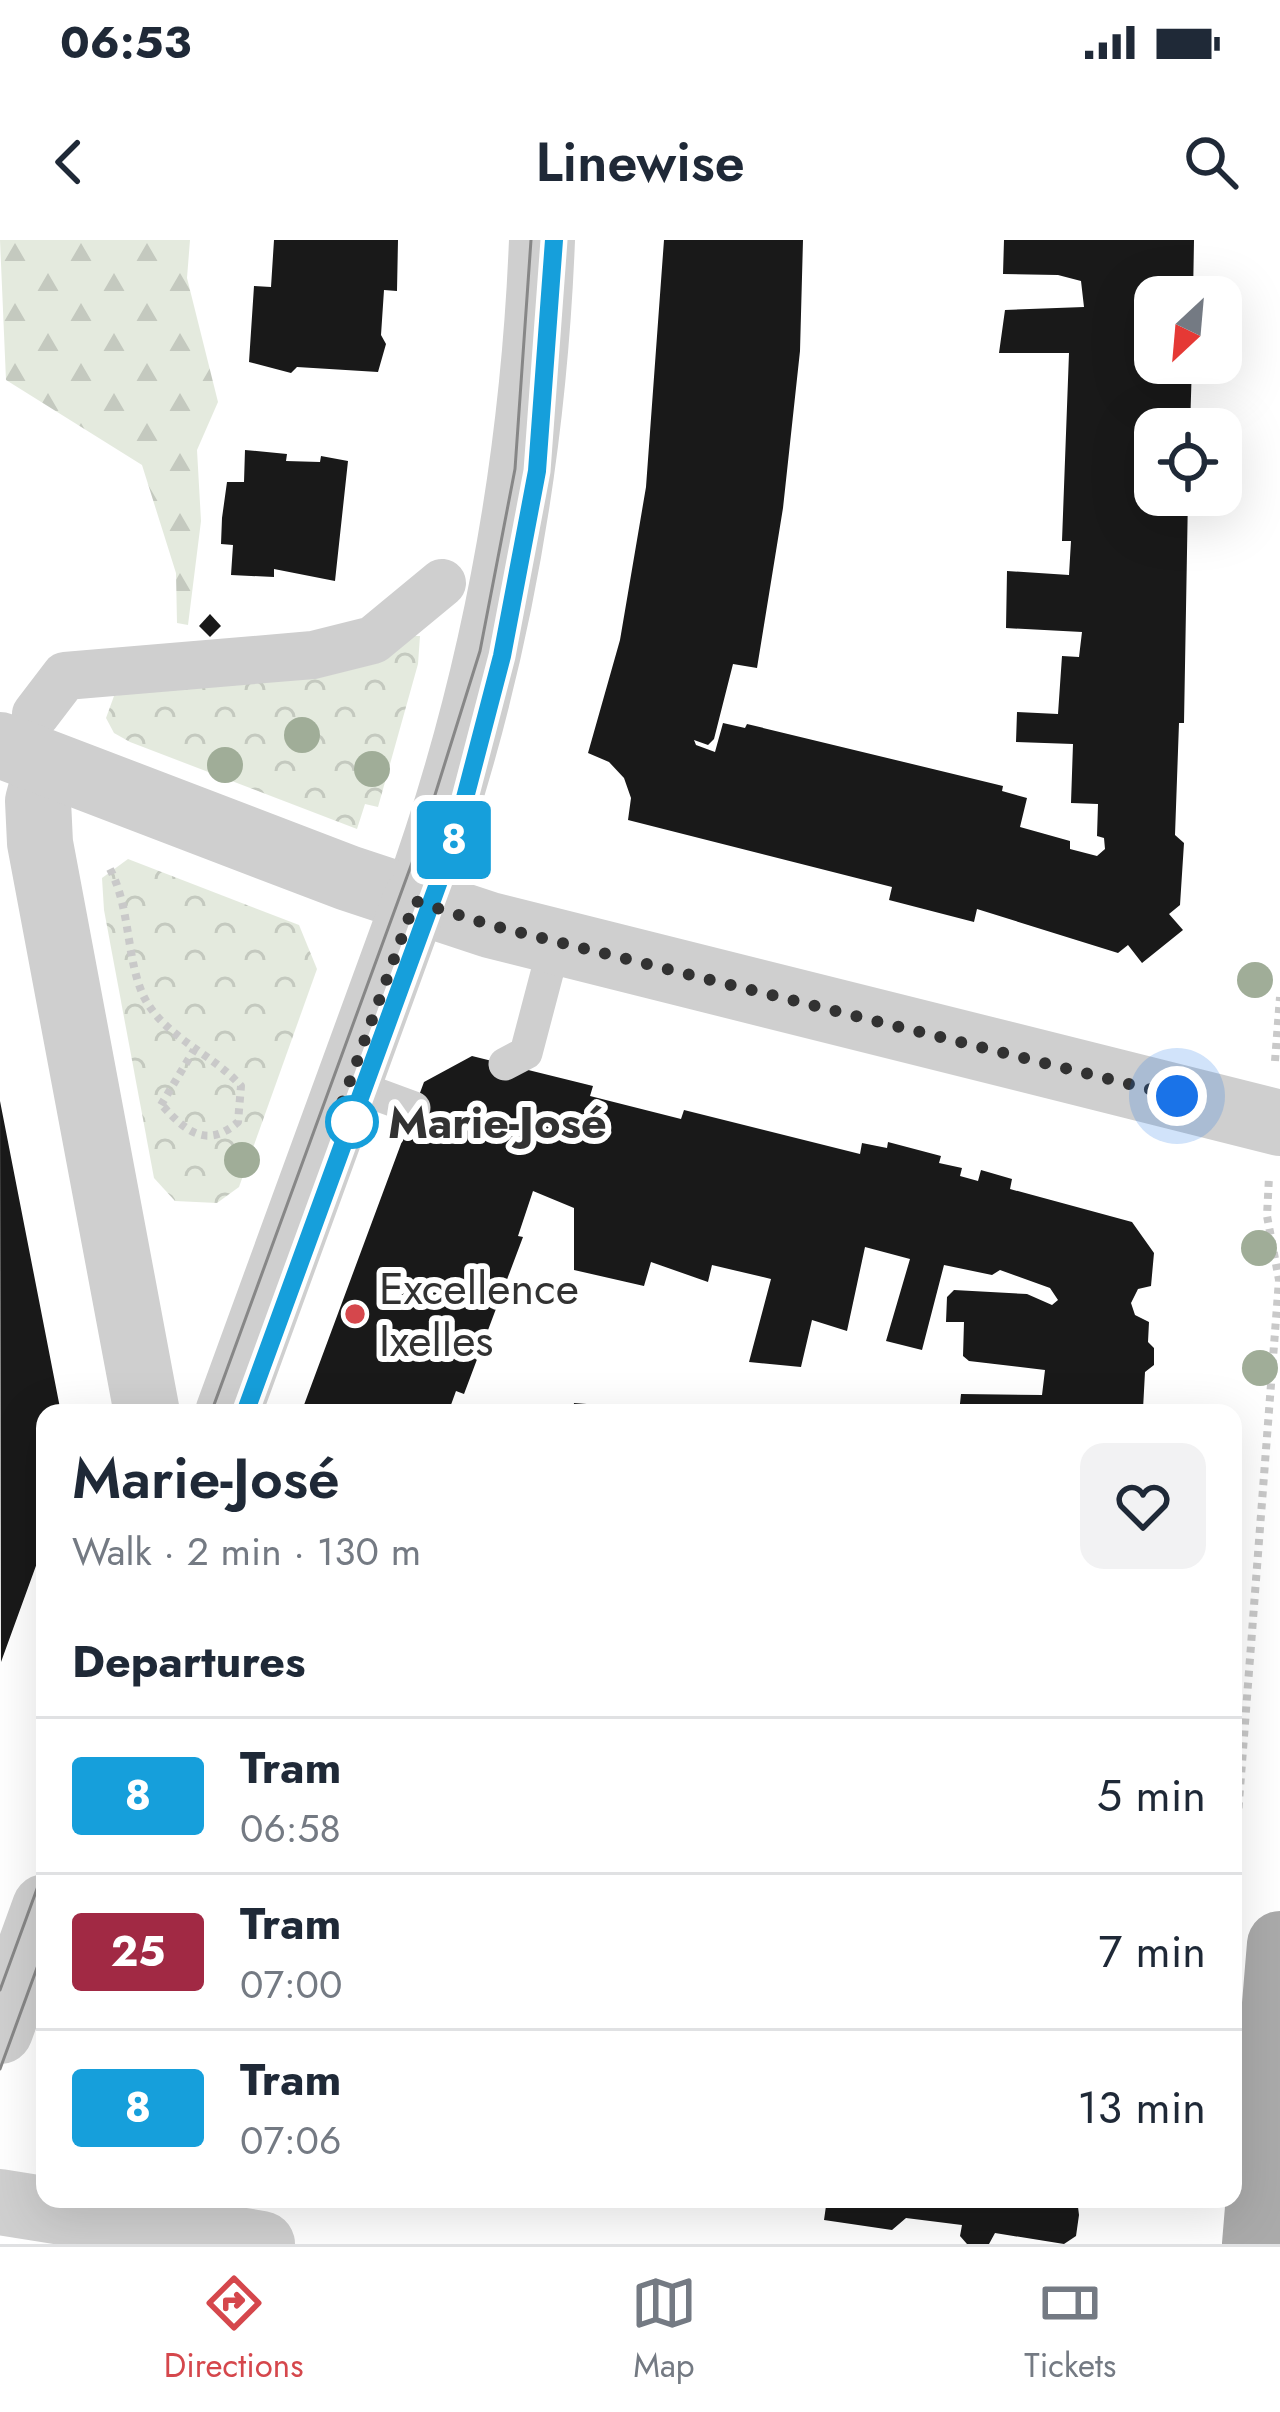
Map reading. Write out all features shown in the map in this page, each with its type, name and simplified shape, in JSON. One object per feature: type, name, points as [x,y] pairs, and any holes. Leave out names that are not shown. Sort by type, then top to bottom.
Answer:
[{"type":"main road","points":[[1255,2244],[1280,1944]]},
{"type":"street","points":[[231,1404],[440,834],[495,630],[526,470],[542,240]]},
{"type":"street","points":[[145,1404],[40,843],[28,741],[65,676],[313,655],[373,640],[442,584]]},
{"type":"street","points":[[28,741],[415,901],[1276,1122]]},
{"type":"street","points":[[0,2031],[36,1932]]},
{"type":"street","points":[[0,2202],[36,2208]]},
{"type":"street","points":[[37,2208],[262,2244]]},
{"type":"lane","points":[[505,1064],[526,1053],[556,939]]},
{"type":"lane","points":[[349,1084],[414,1108]]},
{"type":"path","points":[[110,869],[123,893],[144,996],[194,1050],[226,1069],[241,1086],[238,1122],[224,1135],[206,1139],[188,1131],[162,1105]]},
{"type":"path","points":[[1242,1767],[1279,1301],[1279,1268],[1267,1216],[1280,997]]},
{"type":"path","points":[[144,1110],[162,1105],[194,1050]]},
{"type":"green space","points":[[0,240],[190,240],[187,278],[218,402],[197,450],[201,521],[188,625],[177,623],[176,573],[142,465],[6,380]]},
{"type":"green space","points":[[420,636],[418,664],[378,807],[365,804],[357,829],[130,742],[114,733],[106,718],[114,696]]},
{"type":"green space","points":[[128,859],[299,925],[317,969],[239,1187],[217,1203],[175,1201],[154,1178],[104,910],[102,878]]},
{"type":"building","points":[[274,240],[398,240],[397,291],[384,290],[381,335],[386,344],[378,372],[297,367],[291,373],[249,362],[254,286],[271,287]]},
{"type":"building","points":[[664,240],[803,240],[800,351],[783,508],[757,668],[733,664],[714,739],[708,745],[694,740],[696,745],[715,752],[723,723],[745,728],[747,724],[1003,786],[1002,791],[1027,798],[1020,827],[1070,841],[1070,849],[1097,856],[1105,849],[1104,838],[1097,836],[1098,804],[1071,803],[1073,744],[1016,742],[1017,712],[1058,714],[1062,656],[1079,657],[1082,632],[1006,628],[1007,571],[1069,575],[1071,541],[1062,541],[1069,353],[999,353],[1005,310],[1084,307],[1081,281],[1058,275],[1003,274],[1004,240],[1194,240],[1193,276],[1134,276],[1134,384],[1191,384],[1191,408],[1134,408],[1134,516],[1188,516],[1184,723],[1179,723],[1175,835],[1184,843],[1180,905],[1169,914],[1183,930],[1142,963],[1128,945],[1118,953],[977,909],[974,922],[889,900],[892,887],[628,820],[631,798],[624,778],[609,762],[588,753],[620,640],[646,487]]},
{"type":"building","points":[[245,450],[287,454],[286,461],[320,462],[321,456],[348,461],[335,581],[274,569],[274,577],[231,575],[233,545],[221,544],[222,518],[227,482],[244,482]]},
{"type":"building","points":[[210,614],[221,626],[210,637],[199,626]]},
{"type":"building","points":[[472,1056],[593,1086],[590,1096],[681,1119],[684,1110],[860,1154],[862,1143],[887,1148],[888,1142],[941,1156],[939,1163],[962,1168],[960,1176],[978,1181],[981,1170],[1012,1179],[1010,1189],[1132,1222],[1154,1253],[1151,1286],[1138,1289],[1131,1303],[1135,1315],[1149,1322],[1148,1342],[1154,1348],[1154,1365],[1145,1372],[1143,1404],[960,1404],[961,1394],[1042,1395],[1045,1370],[969,1361],[963,1356],[964,1322],[946,1322],[947,1297],[954,1290],[1027,1294],[1052,1305],[1058,1300],[1050,1288],[1000,1270],[992,1275],[944,1265],[922,1350],[886,1341],[910,1259],[865,1247],[847,1331],[812,1320],[801,1367],[749,1362],[771,1279],[712,1265],[708,1282],[651,1262],[644,1286],[574,1270],[574,1208],[533,1191],[518,1236],[523,1237],[464,1394],[456,1391],[451,1404],[304,1404],[424,1082]]},
{"type":"building","points":[[0,1101],[59,1404],[36,1404],[36,1566],[1,1662]]},
{"type":"building","points":[[826,2208],[1078,2208],[1079,2215],[1076,2236],[1064,2244],[995,2233],[989,2244],[967,2244],[960,2236],[962,2225],[906,2218],[892,2230],[824,2220]]},
{"type":"tram line","points":[[214,1404],[424,830],[480,651],[515,469],[531,240]]},
{"type":"tram line","points":[[248,1404],[406,984],[475,767],[524,543],[544,392],[554,240]]},
{"type":"tram line","name":"8","points":[[248,1404],[454,840],[502,656],[537,471],[554,240]]},
{"type":"tram line","points":[[0,1990],[36,1892]]},
{"type":"tram line","points":[[0,2069],[36,1971]]},
{"type":"place","name":"Marie-José","points":[[352,1122]]},
{"type":"place","name":"Excellence Ixelles","points":[[355,1314]]},
{"type":"route","points":[[352,1122],[334,1125],[415,901],[490,925],[1177,1096]]}]
